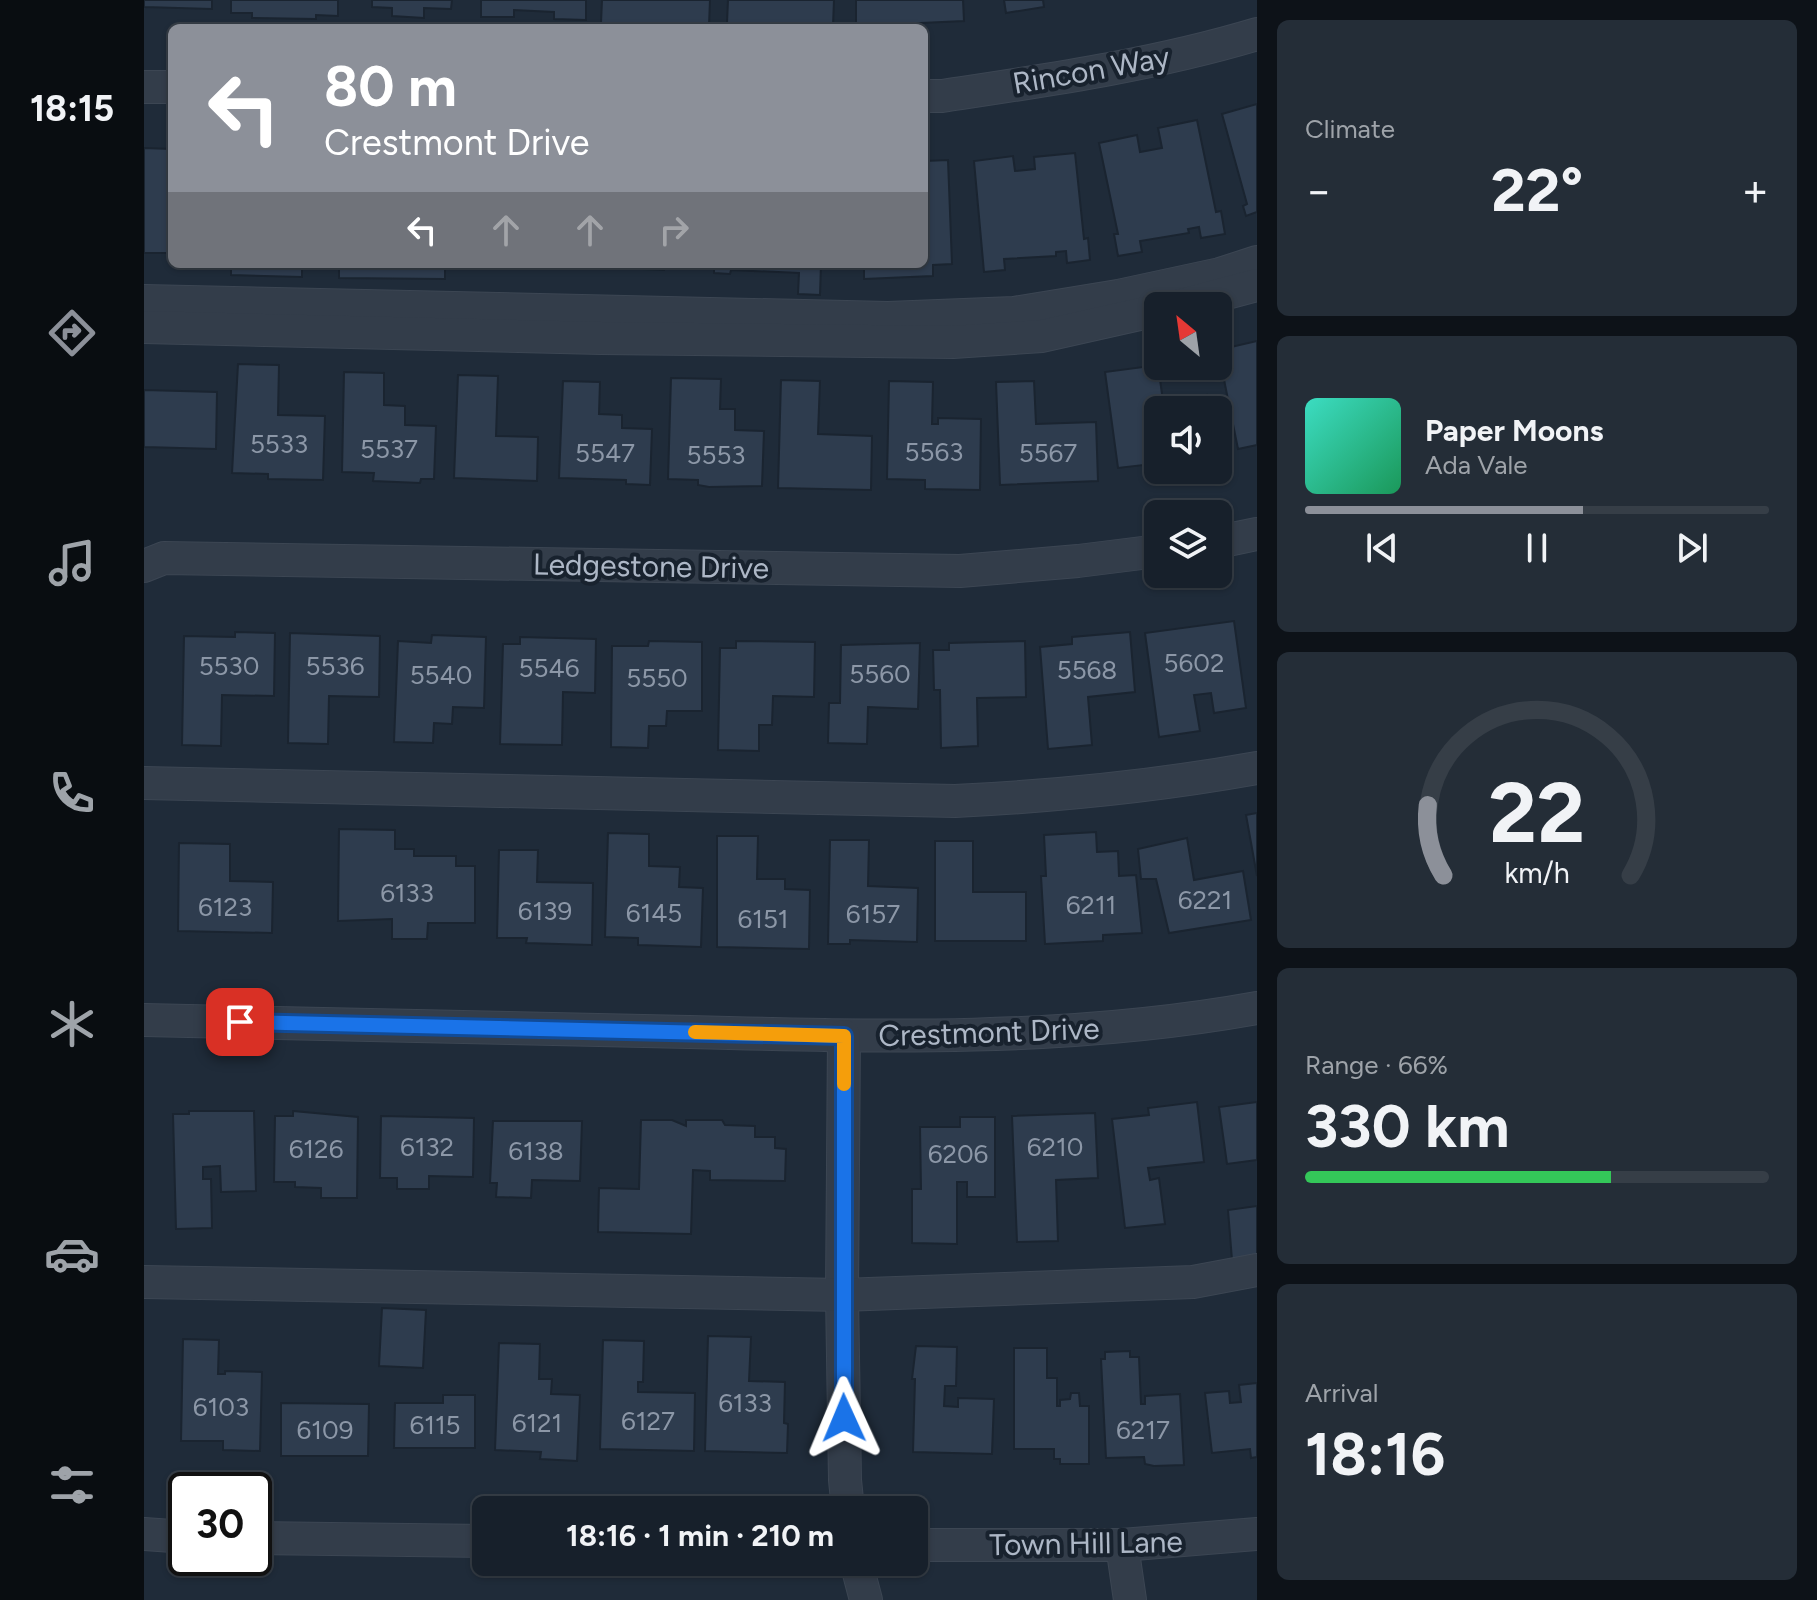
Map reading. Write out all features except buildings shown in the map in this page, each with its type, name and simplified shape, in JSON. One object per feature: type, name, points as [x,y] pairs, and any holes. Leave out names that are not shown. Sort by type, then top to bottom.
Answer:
[{"type":"street","name":"Rincon Way","points":[[928,95],[1091,74],[1222,45],[1257,34]]},
{"type":"street","points":[[144,87],[168,87]]},
{"type":"street","points":[[144,301],[888,318],[1014,313],[1118,296],[1220,274],[1257,262]]},
{"type":"street","points":[[1231,292],[1257,285]]},
{"type":"street","points":[[144,327],[601,338],[953,342],[1042,336],[1144,313]]},
{"type":"street","points":[[1232,539],[1257,534]]},
{"type":"street","name":"Ledgestone Drive","points":[[144,566],[164,558],[960,571],[1144,553]]},
{"type":"street","points":[[144,783],[955,801],[1063,795],[1189,780],[1257,768]]},
{"type":"street","name":"Crestmont Drive","points":[[144,1020],[844,1036],[1076,1032],[1200,1019],[1257,1008]]},
{"type":"street","points":[[844,1036],[842,1295],[847,1496]]},
{"type":"street","points":[[144,1282],[842,1295],[1193,1282],[1257,1270]]},
{"type":"street","points":[[144,1534],[168,1536]]},
{"type":"street","name":"Town Hill Lane","points":[[928,1545],[1122,1545],[1257,1534]]},
{"type":"street","points":[[272,1538],[472,1541]]},
{"type":"street","points":[[1122,1545],[1130,1600]]},
{"type":"street","points":[[860,1576],[866,1600]]},
{"type":"slow traffic","points":[[695,1032],[844,1036],[844,1084]]},
{"type":"route","points":[[240,1022],[844,1036],[844,1418]]}]
